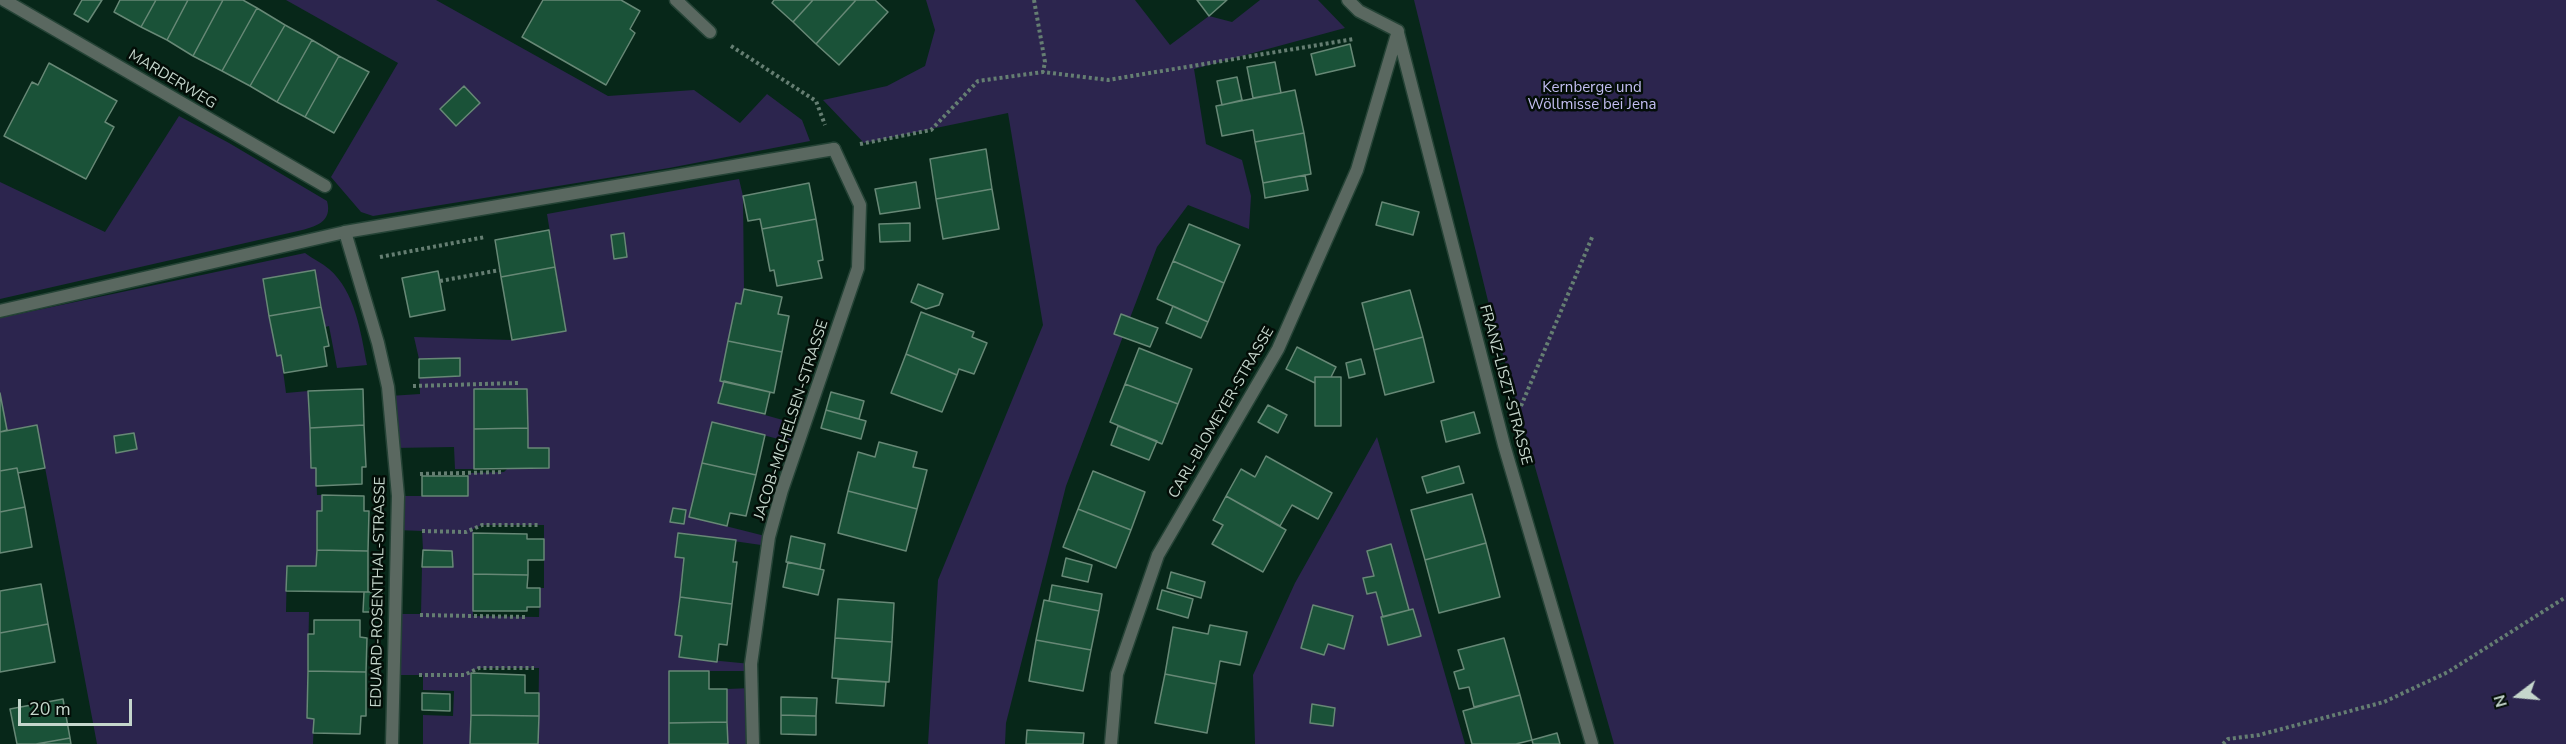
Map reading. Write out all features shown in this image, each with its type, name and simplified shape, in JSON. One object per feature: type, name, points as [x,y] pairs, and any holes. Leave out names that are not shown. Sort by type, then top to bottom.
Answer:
[{"type":"street","name":"MARDERWEG","points":[[4,0],[325,186]]},
{"type":"street","points":[[676,0],[710,32]]},
{"type":"street","points":[[1348,0],[1359,11],[1398,32]]},
{"type":"street","name":"FRANZ-LISZT-STRASSE","points":[[1398,32],[1504,446],[1592,744]]},
{"type":"street","name":"CARL-BLOMEYER-STRASSE","points":[[1111,744],[1117,674],[1158,555],[1278,349],[1357,170],[1398,32]]},
{"type":"street","points":[[0,311],[345,232],[834,149]]},
{"type":"street","name":"JACOB-MICHELSEN-STRASSE","points":[[753,744],[751,664],[770,537],[782,490],[858,268],[860,205],[834,149]]},
{"type":"street","name":"EDUARD-ROSENTHAL-STRASSE","points":[[345,232],[378,343],[388,387],[396,474],[397,531],[392,744]]},
{"type":"path","points":[[1034,0],[1045,62],[1043,72]]},
{"type":"path","points":[[710,32],[816,101],[834,149],[931,130],[978,81],[1043,72],[1108,80],[1398,32]]},
{"type":"path","points":[[1504,446],[1593,235]]},
{"type":"path","points":[[440,281],[500,270]]},
{"type":"path","points":[[388,387],[518,383]]},
{"type":"path","points":[[396,474],[504,472]]},
{"type":"path","points":[[397,531],[466,532],[482,525],[538,525]]},
{"type":"path","points":[[2223,744],[2228,738],[2259,735],[2384,702],[2448,672],[2566,597]]},
{"type":"path","points":[[395,614],[528,617]]},
{"type":"path","points":[[394,675],[464,675],[479,668],[534,668]]},
{"type":"path","points":[[2237,737],[2240,744]]},
{"type":"green space","points":[[286,0],[436,0],[608,96],[694,90],[740,123],[767,94],[802,120],[810,141],[669,168],[373,216],[361,212],[331,177],[398,63]]},
{"type":"green space","points":[[926,0],[1135,0],[1170,45],[1209,16],[1232,22],[1260,0],[1318,0],[1345,28],[1194,69],[1206,144],[1242,160],[1251,196],[1249,229],[1188,205],[1157,247],[1066,486],[1006,723],[1005,744],[928,744],[938,580],[1043,325],[1008,113],[864,143],[823,100],[887,86],[925,66],[935,30]]},
{"type":"green space","name":"Kernberge und Wöllmisse bei Jena","points":[[1414,0],[2566,0],[2566,744],[1614,744],[1490,309]]},
{"type":"green space","points":[[179,116],[327,201],[325,219],[311,228],[0,299],[0,182],[105,232]]},
{"type":"green space","points":[[739,179],[743,196],[744,289],[741,304],[736,304],[720,380],[724,381],[719,402],[804,426],[798,444],[712,422],[690,517],[769,537],[768,546],[678,533],[675,557],[684,558],[675,635],[682,636],[679,657],[751,664],[751,671],[669,671],[669,744],[538,744],[539,668],[479,668],[467,674],[471,673],[470,744],[423,744],[423,715],[453,716],[454,691],[423,690],[423,675],[394,675],[395,614],[421,614],[422,567],[452,567],[452,551],[423,550],[422,531],[397,530],[398,496],[468,496],[468,473],[504,472],[508,468],[548,468],[549,448],[528,448],[527,389],[474,389],[474,469],[455,469],[454,447],[393,448],[389,396],[420,394],[419,359],[414,337],[512,340],[566,331],[547,214]],"holes":[[[482,525],[544,525],[544,588],[540,588],[539,617],[473,616],[473,529]]]},
{"type":"green space","points":[[305,253],[329,269],[345,289],[356,313],[367,365],[337,368],[329,326],[325,327],[315,270],[263,279],[277,356],[281,355],[286,393],[308,391],[311,468],[316,468],[317,495],[322,495],[322,511],[317,512],[316,566],[287,566],[286,612],[309,612],[307,718],[314,719],[313,744],[97,744],[37,425],[7,430],[0,393],[0,318]]},
{"type":"green space","points":[[1377,437],[1465,744],[1255,744],[1253,675],[1295,583]]},
{"type":"green space","points":[[752,688],[753,744],[728,744],[727,689]]},
{"type":"building","points":[[82,0],[102,0],[88,22],[74,14]]},
{"type":"building","points":[[120,0],[156,0],[141,27],[114,12]]},
{"type":"building","points":[[156,0],[188,0],[167,40],[141,27]]},
{"type":"building","points":[[188,0],[223,0],[193,56],[167,40]]},
{"type":"building","points":[[223,0],[243,0],[257,8],[222,71],[193,56]]},
{"type":"building","points":[[543,0],[621,0],[640,11],[630,29],[635,33],[606,85],[522,37]]},
{"type":"building","points":[[774,0],[813,0],[793,22],[772,3]]},
{"type":"building","points":[[813,0],[856,0],[816,44],[793,22]]},
{"type":"building","points":[[856,0],[875,0],[888,12],[839,65],[816,44]]},
{"type":"building","points":[[1197,0],[1227,0],[1209,16]]},
{"type":"building","points":[[257,8],[285,25],[250,86],[222,71]]},
{"type":"building","points":[[285,25],[312,40],[277,102],[250,86]]},
{"type":"building","points":[[312,40],[339,56],[305,117],[277,102]]},
{"type":"building","points":[[1350,44],[1355,66],[1316,75],[1311,54]]},
{"type":"building","points":[[339,56],[369,72],[334,133],[305,117]]},
{"type":"building","points":[[1275,62],[1281,93],[1253,98],[1247,67]]},
{"type":"building","points":[[49,63],[117,101],[105,122],[114,127],[86,179],[4,136],[32,82],[38,85]]},
{"type":"building","points":[[1237,77],[1242,100],[1222,105],[1217,81]]},
{"type":"building","points":[[464,86],[480,103],[456,126],[440,109]]},
{"type":"building","points":[[1295,90],[1304,133],[1255,142],[1253,130],[1222,136],[1216,106]]},
{"type":"building","points":[[1304,133],[1311,174],[1263,183],[1255,142]]},
{"type":"building","points":[[986,149],[992,189],[936,199],[930,159]]},
{"type":"building","points":[[1305,175],[1308,190],[1265,198],[1263,183]]},
{"type":"building","points":[[916,182],[920,208],[880,214],[875,189]]},
{"type":"building","points":[[809,183],[816,219],[762,229],[760,219],[748,221],[743,196]]},
{"type":"building","points":[[992,189],[999,229],[943,239],[936,199]]},
{"type":"building","points":[[1382,202],[1419,212],[1413,235],[1376,225]]},
{"type":"building","points":[[816,219],[823,260],[818,261],[822,278],[777,286],[774,270],[770,271],[762,229]]},
{"type":"building","points":[[910,223],[910,241],[880,242],[879,224]]},
{"type":"building","points":[[1189,224],[1240,245],[1224,283],[1173,261]]},
{"type":"building","points":[[549,230],[555,267],[501,277],[495,240]]},
{"type":"building","points":[[624,233],[627,257],[614,259],[611,235]]},
{"type":"building","points":[[1173,261],[1224,283],[1208,322],[1157,299]]},
{"type":"building","points":[[555,267],[566,331],[512,340],[501,277]]},
{"type":"building","points":[[315,270],[321,307],[269,316],[263,279]]},
{"type":"building","points":[[438,271],[445,310],[410,317],[402,278]]},
{"type":"building","points":[[918,284],[943,294],[939,305],[926,309],[911,302]]},
{"type":"building","points":[[744,289],[782,297],[778,314],[789,316],[782,352],[728,341],[736,303],[741,304]]},
{"type":"building","points":[[1410,290],[1423,337],[1374,350],[1362,303]]},
{"type":"building","points":[[1173,306],[1208,322],[1201,338],[1166,323]]},
{"type":"building","points":[[321,307],[329,346],[324,347],[327,366],[284,373],[281,355],[277,356],[269,316]]},
{"type":"building","points":[[921,312],[974,332],[972,337],[987,343],[974,374],[959,369],[957,375],[906,354]]},
{"type":"building","points":[[1121,314],[1158,328],[1150,347],[1114,334]]},
{"type":"building","points":[[1423,337],[1434,382],[1385,395],[1374,350]]},
{"type":"building","points":[[728,341],[782,352],[774,393],[720,381]]},
{"type":"building","points":[[1297,347],[1336,367],[1331,377],[1315,377],[1315,383],[1286,369]]},
{"type":"building","points":[[1139,348],[1192,369],[1178,404],[1125,384]]},
{"type":"building","points":[[906,354],[957,375],[942,412],[891,393]]},
{"type":"building","points":[[460,358],[460,376],[419,378],[419,359]]},
{"type":"building","points":[[1361,359],[1365,374],[1349,378],[1346,363]]},
{"type":"building","points":[[1315,377],[1341,377],[1341,426],[1315,426]]},
{"type":"building","points":[[724,381],[770,392],[765,414],[718,403]]},
{"type":"building","points":[[1125,384],[1178,404],[1162,444],[1110,422]]},
{"type":"building","points":[[363,389],[364,425],[310,428],[308,391]]},
{"type":"building","points":[[474,389],[527,389],[528,428],[474,429]]},
{"type":"building","points":[[831,392],[864,401],[859,419],[826,410]]},
{"type":"building","points":[[0,393],[7,430],[0,432]]},
{"type":"building","points":[[1268,405],[1287,415],[1278,433],[1258,422]]},
{"type":"building","points":[[826,410],[866,421],[861,439],[821,428]]},
{"type":"building","points":[[1474,412],[1480,433],[1446,442],[1441,421]]},
{"type":"building","points":[[712,422],[765,435],[756,475],[702,463]]},
{"type":"building","points":[[37,425],[45,468],[18,473],[17,468],[0,471],[0,432]]},
{"type":"building","points":[[364,425],[366,467],[362,467],[362,484],[316,486],[316,468],[311,468],[310,428]]},
{"type":"building","points":[[1118,426],[1157,441],[1149,460],[1111,445]]},
{"type":"building","points":[[528,428],[528,448],[549,448],[549,468],[474,469],[474,429]]},
{"type":"building","points":[[134,433],[137,449],[116,453],[114,436]]},
{"type":"building","points":[[879,442],[917,452],[913,467],[927,470],[917,509],[848,491],[858,452],[875,457]]},
{"type":"building","points":[[1266,456],[1332,493],[1318,519],[1292,505],[1280,526],[1226,496],[1241,469],[1255,477]]},
{"type":"building","points":[[702,463],[756,475],[746,516],[730,513],[727,526],[689,517]]},
{"type":"building","points":[[1459,466],[1464,483],[1427,493],[1422,477]]},
{"type":"building","points":[[17,468],[25,507],[0,512],[0,471]]},
{"type":"building","points":[[1093,471],[1145,492],[1131,530],[1078,509]]},
{"type":"building","points":[[422,476],[468,476],[468,496],[422,496]]},
{"type":"building","points":[[848,491],[917,509],[906,551],[838,533]]},
{"type":"building","points":[[1472,494],[1486,543],[1425,560],[1411,510]]},
{"type":"building","points":[[322,495],[364,496],[364,511],[369,511],[368,551],[317,550],[317,511],[322,511]]},
{"type":"building","points":[[1226,496],[1286,530],[1263,572],[1212,544],[1223,525],[1213,520]]},
{"type":"building","points":[[25,507],[32,547],[0,553],[0,512]]},
{"type":"building","points":[[673,508],[686,510],[684,524],[670,522]]},
{"type":"building","points":[[1078,509],[1131,530],[1116,568],[1063,547]]},
{"type":"building","points":[[473,533],[527,534],[527,539],[544,539],[544,560],[528,560],[528,575],[473,574]]},
{"type":"building","points":[[678,533],[736,540],[733,562],[737,562],[732,604],[680,597],[684,558],[675,557]]},
{"type":"building","points":[[791,536],[825,544],[820,569],[786,562]]},
{"type":"building","points":[[1486,543],[1500,597],[1439,613],[1425,560]]},
{"type":"building","points":[[1391,544],[1409,610],[1383,617],[1376,592],[1367,594],[1363,578],[1374,576],[1367,551]]},
{"type":"building","points":[[317,550],[368,551],[368,592],[286,591],[287,566],[316,566]]},
{"type":"building","points":[[423,550],[452,551],[453,567],[422,567]]},
{"type":"building","points":[[1066,558],[1092,565],[1088,582],[1062,576]]},
{"type":"building","points":[[788,562],[824,570],[818,595],[783,587]]},
{"type":"building","points":[[1171,572],[1205,582],[1201,598],[1167,588]]},
{"type":"building","points":[[473,574],[528,575],[527,588],[540,588],[540,607],[527,607],[527,611],[473,611]]},
{"type":"building","points":[[41,584],[48,624],[0,633],[0,591]]},
{"type":"building","points":[[1052,585],[1102,594],[1099,611],[1049,601]]},
{"type":"building","points":[[1162,590],[1193,599],[1188,618],[1157,609]]},
{"type":"building","points":[[364,592],[382,592],[381,612],[363,612]]},
{"type":"building","points":[[680,597],[732,604],[727,645],[719,644],[717,662],[679,657],[682,636],[675,635]]},
{"type":"building","points":[[838,599],[894,603],[892,642],[835,638]]},
{"type":"building","points":[[1044,600],[1099,611],[1091,650],[1036,640]]},
{"type":"building","points":[[1313,605],[1353,616],[1344,649],[1328,644],[1324,655],[1301,648]]},
{"type":"building","points":[[1413,609],[1421,636],[1388,645],[1381,617]]},
{"type":"building","points":[[314,620],[360,620],[360,637],[367,638],[366,672],[308,671],[308,634],[314,634]]},
{"type":"building","points":[[48,624],[55,662],[0,672],[0,633]]},
{"type":"building","points":[[1210,625],[1247,632],[1240,665],[1220,661],[1216,684],[1165,674],[1173,627],[1208,634]]},
{"type":"building","points":[[835,638],[892,642],[889,682],[832,678]]},
{"type":"building","points":[[1504,638],[1520,695],[1474,707],[1469,687],[1459,689],[1454,672],[1464,669],[1458,650]]},
{"type":"building","points":[[1036,640],[1091,650],[1083,691],[1029,681]]},
{"type":"building","points":[[308,671],[366,672],[366,716],[361,716],[360,734],[313,733],[314,719],[307,718]]},
{"type":"building","points":[[669,671],[709,671],[709,689],[727,689],[727,722],[669,723]]},
{"type":"building","points":[[471,673],[525,675],[525,693],[539,693],[539,716],[471,715]]},
{"type":"building","points":[[1165,674],[1216,684],[1207,733],[1155,723]]},
{"type":"building","points":[[838,679],[886,682],[884,706],[836,703]]},
{"type":"building","points":[[422,693],[450,694],[450,711],[422,710]]},
{"type":"building","points":[[1520,695],[1532,740],[1516,744],[1472,744],[1463,711]]},
{"type":"building","points":[[781,697],[817,698],[816,716],[781,715]]},
{"type":"building","points":[[63,699],[70,738],[36,744],[17,744],[10,709]]},
{"type":"building","points":[[1312,704],[1335,708],[1333,726],[1310,723]]},
{"type":"building","points":[[471,715],[539,716],[538,744],[470,744]]},
{"type":"building","points":[[781,715],[816,716],[816,735],[781,734]]},
{"type":"building","points":[[727,722],[728,744],[669,744],[669,723]]},
{"type":"building","points":[[1027,730],[1084,733],[1083,744],[1026,744]]},
{"type":"building","points":[[1557,733],[1560,744],[1533,744],[1532,740]]},
{"type":"building","points":[[70,738],[71,744],[36,744]]}]
